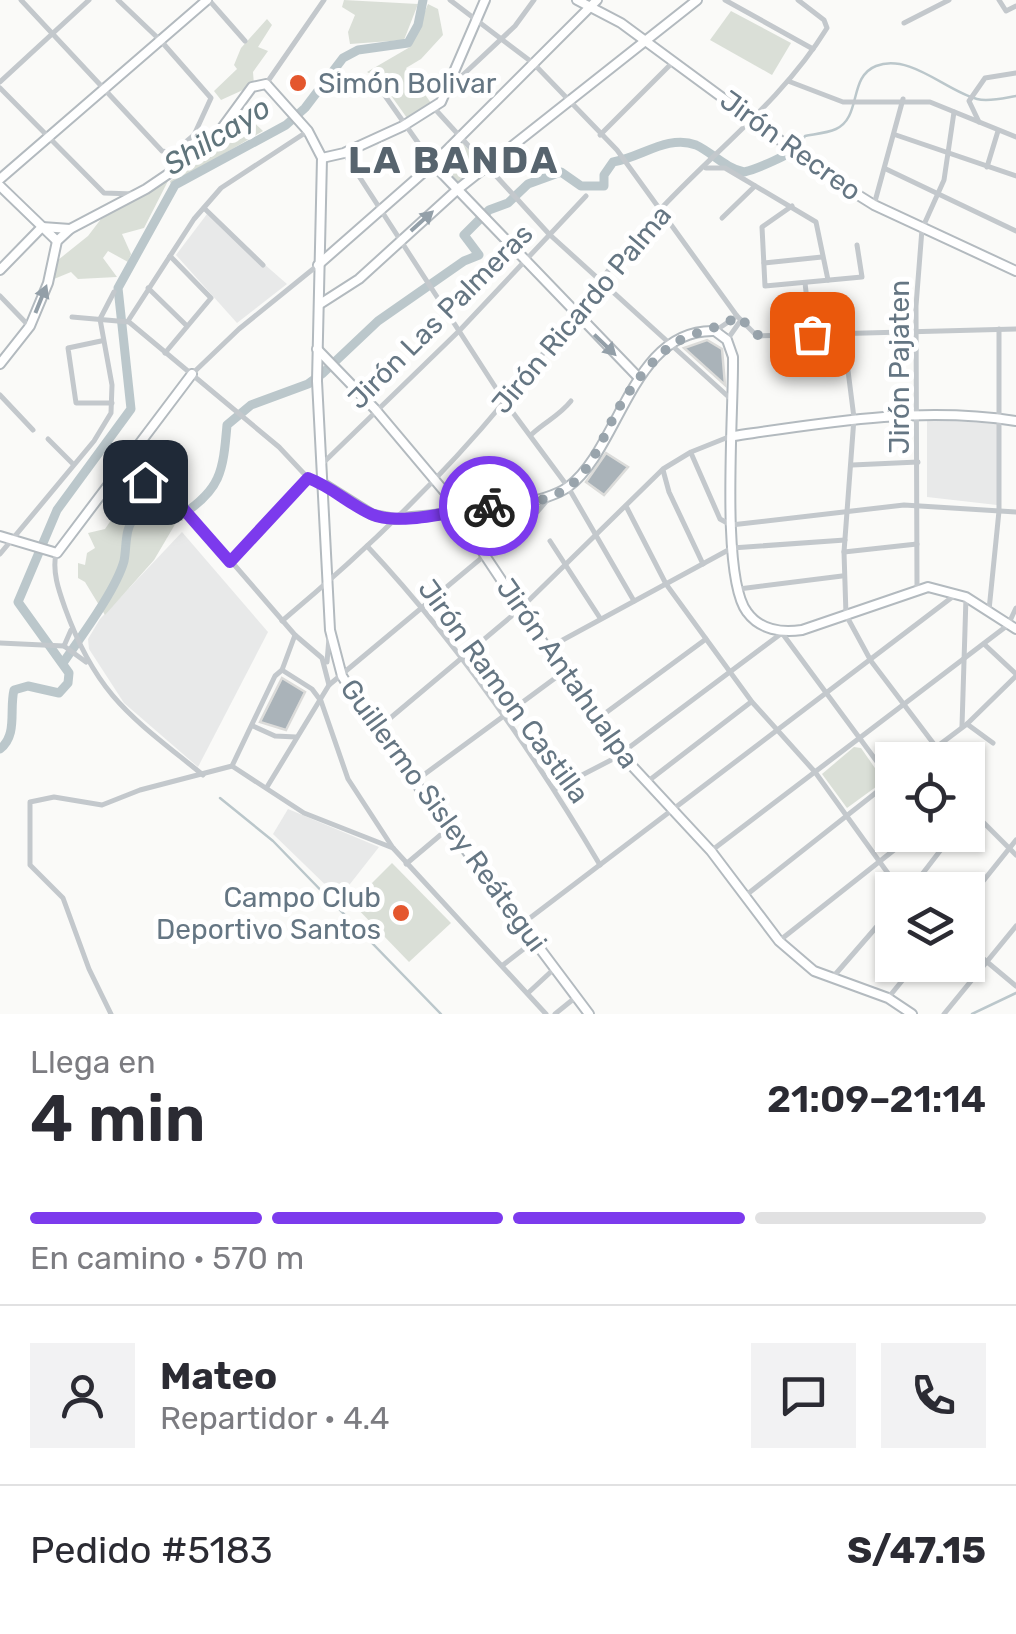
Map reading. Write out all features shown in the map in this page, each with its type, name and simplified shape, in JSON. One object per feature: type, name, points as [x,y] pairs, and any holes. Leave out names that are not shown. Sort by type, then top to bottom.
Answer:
[{"type":"street","points":[[21,0],[168,153],[180,149],[194,135],[211,98],[118,0]]},
{"type":"street","points":[[89,0],[0,85],[104,193],[137,194]]},
{"type":"street","points":[[57,241],[0,183],[47,136],[208,0],[245,41]]},
{"type":"street","points":[[0,364],[30,326],[48,284],[57,241],[70,229],[137,194],[208,147],[246,92],[266,84],[324,0]]},
{"type":"street","points":[[450,0],[532,63],[616,150],[740,318],[760,337],[1016,329]]},
{"type":"street","points":[[449,88],[485,0]]},
{"type":"street","points":[[322,158],[403,126],[434,108],[534,0]]},
{"type":"street","name":"Jirón Recreo","points":[[577,0],[594,3],[874,205],[1016,271]]},
{"type":"street","points":[[725,0],[813,49]]},
{"type":"street","name":"Jirón Ricardo Palma","points":[[282,621],[368,546],[435,480],[504,402],[658,211],[788,81],[827,28],[824,20],[798,0]]},
{"type":"street","points":[[904,23],[949,0]]},
{"type":"street","points":[[999,0],[1006,11],[1016,6]]},
{"type":"street","points":[[320,304],[359,279],[486,166],[646,42],[690,2]]},
{"type":"street","points":[[203,775],[142,728],[104,689],[72,628],[54,566],[55,553],[192,374],[238,329],[433,164],[594,3]]},
{"type":"street","points":[[600,135],[674,61]]},
{"type":"street","points":[[980,124],[969,101],[992,74],[1016,73]]},
{"type":"street","points":[[788,81],[843,102],[930,102],[1016,137]]},
{"type":"street","points":[[376,83],[433,164],[527,260],[574,315],[639,378]]},
{"type":"street","name":"Guillermo Sisley Reátegui","points":[[266,84],[305,127],[322,158],[317,380],[326,584],[330,630],[342,676],[376,730],[589,1014]]},
{"type":"street","points":[[874,205],[904,100]]},
{"type":"street","points":[[434,108],[549,234],[734,402]]},
{"type":"street","name":"Jirón Pajaten","points":[[917,589],[917,331],[922,229],[938,195],[954,112]]},
{"type":"street","points":[[128,322],[204,208],[242,172],[305,127]]},
{"type":"street","points":[[986,167],[998,131]]},
{"type":"street","points":[[896,135],[1016,176]]},
{"type":"street","points":[[344,152],[504,402],[532,434],[568,487],[634,601]]},
{"type":"street","points":[[708,165],[724,168],[816,222],[828,280]]},
{"type":"street","points":[[886,168],[1016,231]]},
{"type":"street","points":[[722,218],[755,186]]},
{"type":"street","name":"Jirón Las Palmeras","points":[[322,464],[460,330],[586,196]]},
{"type":"street","points":[[792,206],[762,226],[765,286],[863,277],[857,245]]},
{"type":"street","points":[[204,208],[263,265]]},
{"type":"street","points":[[42,226],[70,229]]},
{"type":"street","points":[[0,270],[42,226]]},
{"type":"street","points":[[164,353],[211,298],[170,256]]},
{"type":"street","points":[[764,263],[822,257]]},
{"type":"street","points":[[805,282],[812,334]]},
{"type":"street","points":[[148,288],[187,326]]},
{"type":"street","points":[[0,554],[7,539],[38,510],[72,463],[94,441],[112,403],[101,341],[102,319],[114,292]]},
{"type":"street","points":[[0,296],[30,326]]},
{"type":"street","points":[[72,317],[128,322],[247,419],[308,478],[373,515],[395,519],[549,498]]},
{"type":"street","points":[[266,787],[330,685],[549,498],[568,487],[595,456],[621,403],[639,378],[669,347],[690,335],[715,331],[740,318]]},
{"type":"street","points":[[727,340],[740,318]]},
{"type":"street","points":[[989,610],[999,511],[999,328]]},
{"type":"street","points":[[715,331],[727,340],[734,357],[731,525],[736,590],[747,612],[782,633],[875,760]]},
{"type":"street","points":[[843,332],[854,418],[844,540],[846,615],[872,661],[932,742]]},
{"type":"street","points":[[101,341],[68,348],[76,403],[112,403]]},
{"type":"street","name":"Jirón Antahualpa","points":[[317,349],[375,409],[460,510],[484,554],[595,721],[620,754],[711,851],[779,940],[830,979],[888,998],[912,1014]]},
{"type":"street","points":[[0,395],[34,430]]},
{"type":"street","points":[[532,434],[546,420],[558,417],[570,400]]},
{"type":"street","points":[[376,730],[520,610],[663,470],[691,452],[734,436],[854,418],[917,414],[1016,421]]},
{"type":"street","points":[[48,440],[72,463]]},
{"type":"street","points":[[691,452],[720,519],[731,525],[919,505],[1016,512]]},
{"type":"street","points":[[852,465],[918,462]]},
{"type":"street","points":[[124,467],[192,516],[282,621],[326,664]]},
{"type":"street","points":[[663,470],[669,492],[703,564]]},
{"type":"street","points":[[230,562],[308,478]]},
{"type":"street","points":[[627,508],[666,584],[752,702],[815,772],[886,872]]},
{"type":"street","points":[[7,539],[55,553]]},
{"type":"street","points":[[550,540],[601,619]]},
{"type":"street","points":[[545,649],[732,548],[844,540]]},
{"type":"street","points":[[844,552],[917,544]]},
{"type":"street","name":"Jirón Ramon Castilla","points":[[368,546],[423,605],[504,714],[600,865]]},
{"type":"street","points":[[736,590],[844,576]]},
{"type":"street","points":[[555,789],[620,754],[782,633],[917,589],[962,595],[1012,627]]},
{"type":"street","points":[[962,595],[965,726]]},
{"type":"street","points":[[522,924],[962,595]]},
{"type":"street","points":[[711,851],[962,660],[1012,627],[1016,608]]},
{"type":"street","points":[[64,646],[72,628]]},
{"type":"street","points":[[330,630],[326,664],[330,685]]},
{"type":"street","points":[[111,1014],[63,898],[30,865],[29,806],[40,798],[102,805],[232,766],[275,676],[282,670],[295,635]]},
{"type":"street","points":[[595,721],[706,639]]},
{"type":"street","points":[[3,643],[64,646],[88,663]]},
{"type":"street","points":[[943,742],[965,726],[1016,675],[984,644]]},
{"type":"street","points":[[282,670],[319,698],[348,779],[393,848],[546,1014]]},
{"type":"street","points":[[414,782],[562,673]]},
{"type":"street","points":[[647,782],[752,702]]},
{"type":"street","points":[[253,726],[275,736],[296,738]]},
{"type":"street","points":[[965,726],[994,743]]},
{"type":"street","points":[[232,766],[304,813],[393,848]]},
{"type":"street","points":[[745,896],[875,793]]},
{"type":"street","points":[[985,824],[1016,856]]},
{"type":"street","points":[[406,864],[450,827]]},
{"type":"street","points":[[985,878],[1016,840]]},
{"type":"street","points":[[779,940],[891,852]]},
{"type":"street","points":[[944,1014],[1016,926]]},
{"type":"street","points":[[830,979],[875,928]]},
{"type":"street","points":[[503,966],[534,941]]},
{"type":"street","points":[[987,962],[1016,986]]},
{"type":"street","points":[[528,993],[554,968]]},
{"type":"street","points":[[888,998],[901,982]]},
{"type":"street","points":[[555,1014],[576,997]]},
{"type":"street","points":[[892,1014],[900,1005]]},
{"type":"shaded area","points":[[344,0],[418,4],[404,40],[350,44],[348,32],[355,15],[342,7]]},
{"type":"shaded area","points":[[428,4],[438,9],[443,35],[421,59],[406,68],[431,103],[407,118],[380,80],[367,72],[410,47]]},
{"type":"shaded area","points":[[731,11],[791,43],[772,75],[710,40]]},
{"type":"shaded area","points":[[267,19],[272,25],[258,47],[268,51],[253,72],[254,85],[221,100],[214,91],[237,69],[234,65],[241,48]]},
{"type":"shaded area","points":[[244,113],[263,131],[171,185],[170,181],[215,153]]},
{"type":"shaded area","points":[[460,140],[483,166],[456,187],[435,164]]},
{"type":"shaded area","points":[[168,181],[144,228],[122,234],[131,254],[128,262],[108,251],[103,258],[117,277],[78,279],[71,272],[54,279],[58,260],[88,236],[101,219]]},
{"type":"shaded area","points":[[207,214],[287,284],[237,323],[176,255]]},
{"type":"shaded area","points":[[927,419],[997,424],[997,505],[927,497]]},
{"type":"shaded area","points":[[120,494],[124,503],[164,505],[183,521],[177,521],[154,560],[105,615],[85,582],[78,578],[78,563],[85,565],[87,553],[95,548],[88,533],[105,529],[118,510],[112,501]]},
{"type":"shaded area","points":[[182,532],[268,632],[198,767],[124,703],[89,649],[88,639],[100,619]]},
{"type":"shaded area","points":[[854,747],[861,748],[875,768],[875,788],[847,808],[822,774]]},
{"type":"shaded area","points":[[288,809],[379,847],[339,898],[273,834]]},
{"type":"shaded area","name":"Campo Club Deportivo Santos","points":[[392,863],[451,923],[409,962],[352,903]]},
{"type":"building","points":[[707,340],[722,349],[725,385],[684,348]]},
{"type":"building","points":[[606,453],[628,467],[604,495],[586,482]]},
{"type":"building","points":[[282,678],[305,692],[286,730],[260,722]]},
{"type":"waterway","name":"Shilcayo","points":[[0,749],[11,729],[14,690],[28,686],[59,693],[68,683],[69,673],[18,602],[57,510],[131,409],[118,288],[175,185],[286,125],[305,108],[343,58],[358,50],[408,43],[418,25],[423,0]]},
{"type":"waterway","points":[[800,145],[805,136],[844,123],[867,71],[889,63],[915,69],[977,99],[1016,96]]},
{"type":"waterway","points":[[63,663],[113,586],[124,561],[129,526],[136,516],[152,508],[180,516],[194,507],[217,478],[227,425],[251,405],[308,384],[378,321],[464,261],[479,255],[464,235],[489,210],[508,203],[528,184],[561,172],[581,186],[604,186],[604,175],[613,162],[665,144],[696,145],[744,172],[774,161],[800,145]]},
{"type":"waterway","points":[[220,798],[273,841],[441,1014]]},
{"type":"waterway","points":[[972,1014],[1016,993]]},
{"type":"way so far","points":[[489,506],[549,498],[568,487],[595,456],[621,403],[639,378],[669,347],[690,335],[715,331],[738,316],[760,337],[812,334]]},
{"type":"place","name":"Simón Bolivar","points":[[298,83]]},
{"type":"place","name":"Campo Club Deportivo Santos","points":[[401,913]]},
{"type":"district","name":"LA BANDA","points":[[454,160]]},
{"type":"route","points":[[145,482],[192,516],[230,562],[308,478],[339,492],[373,515],[395,519],[489,506]]}]
